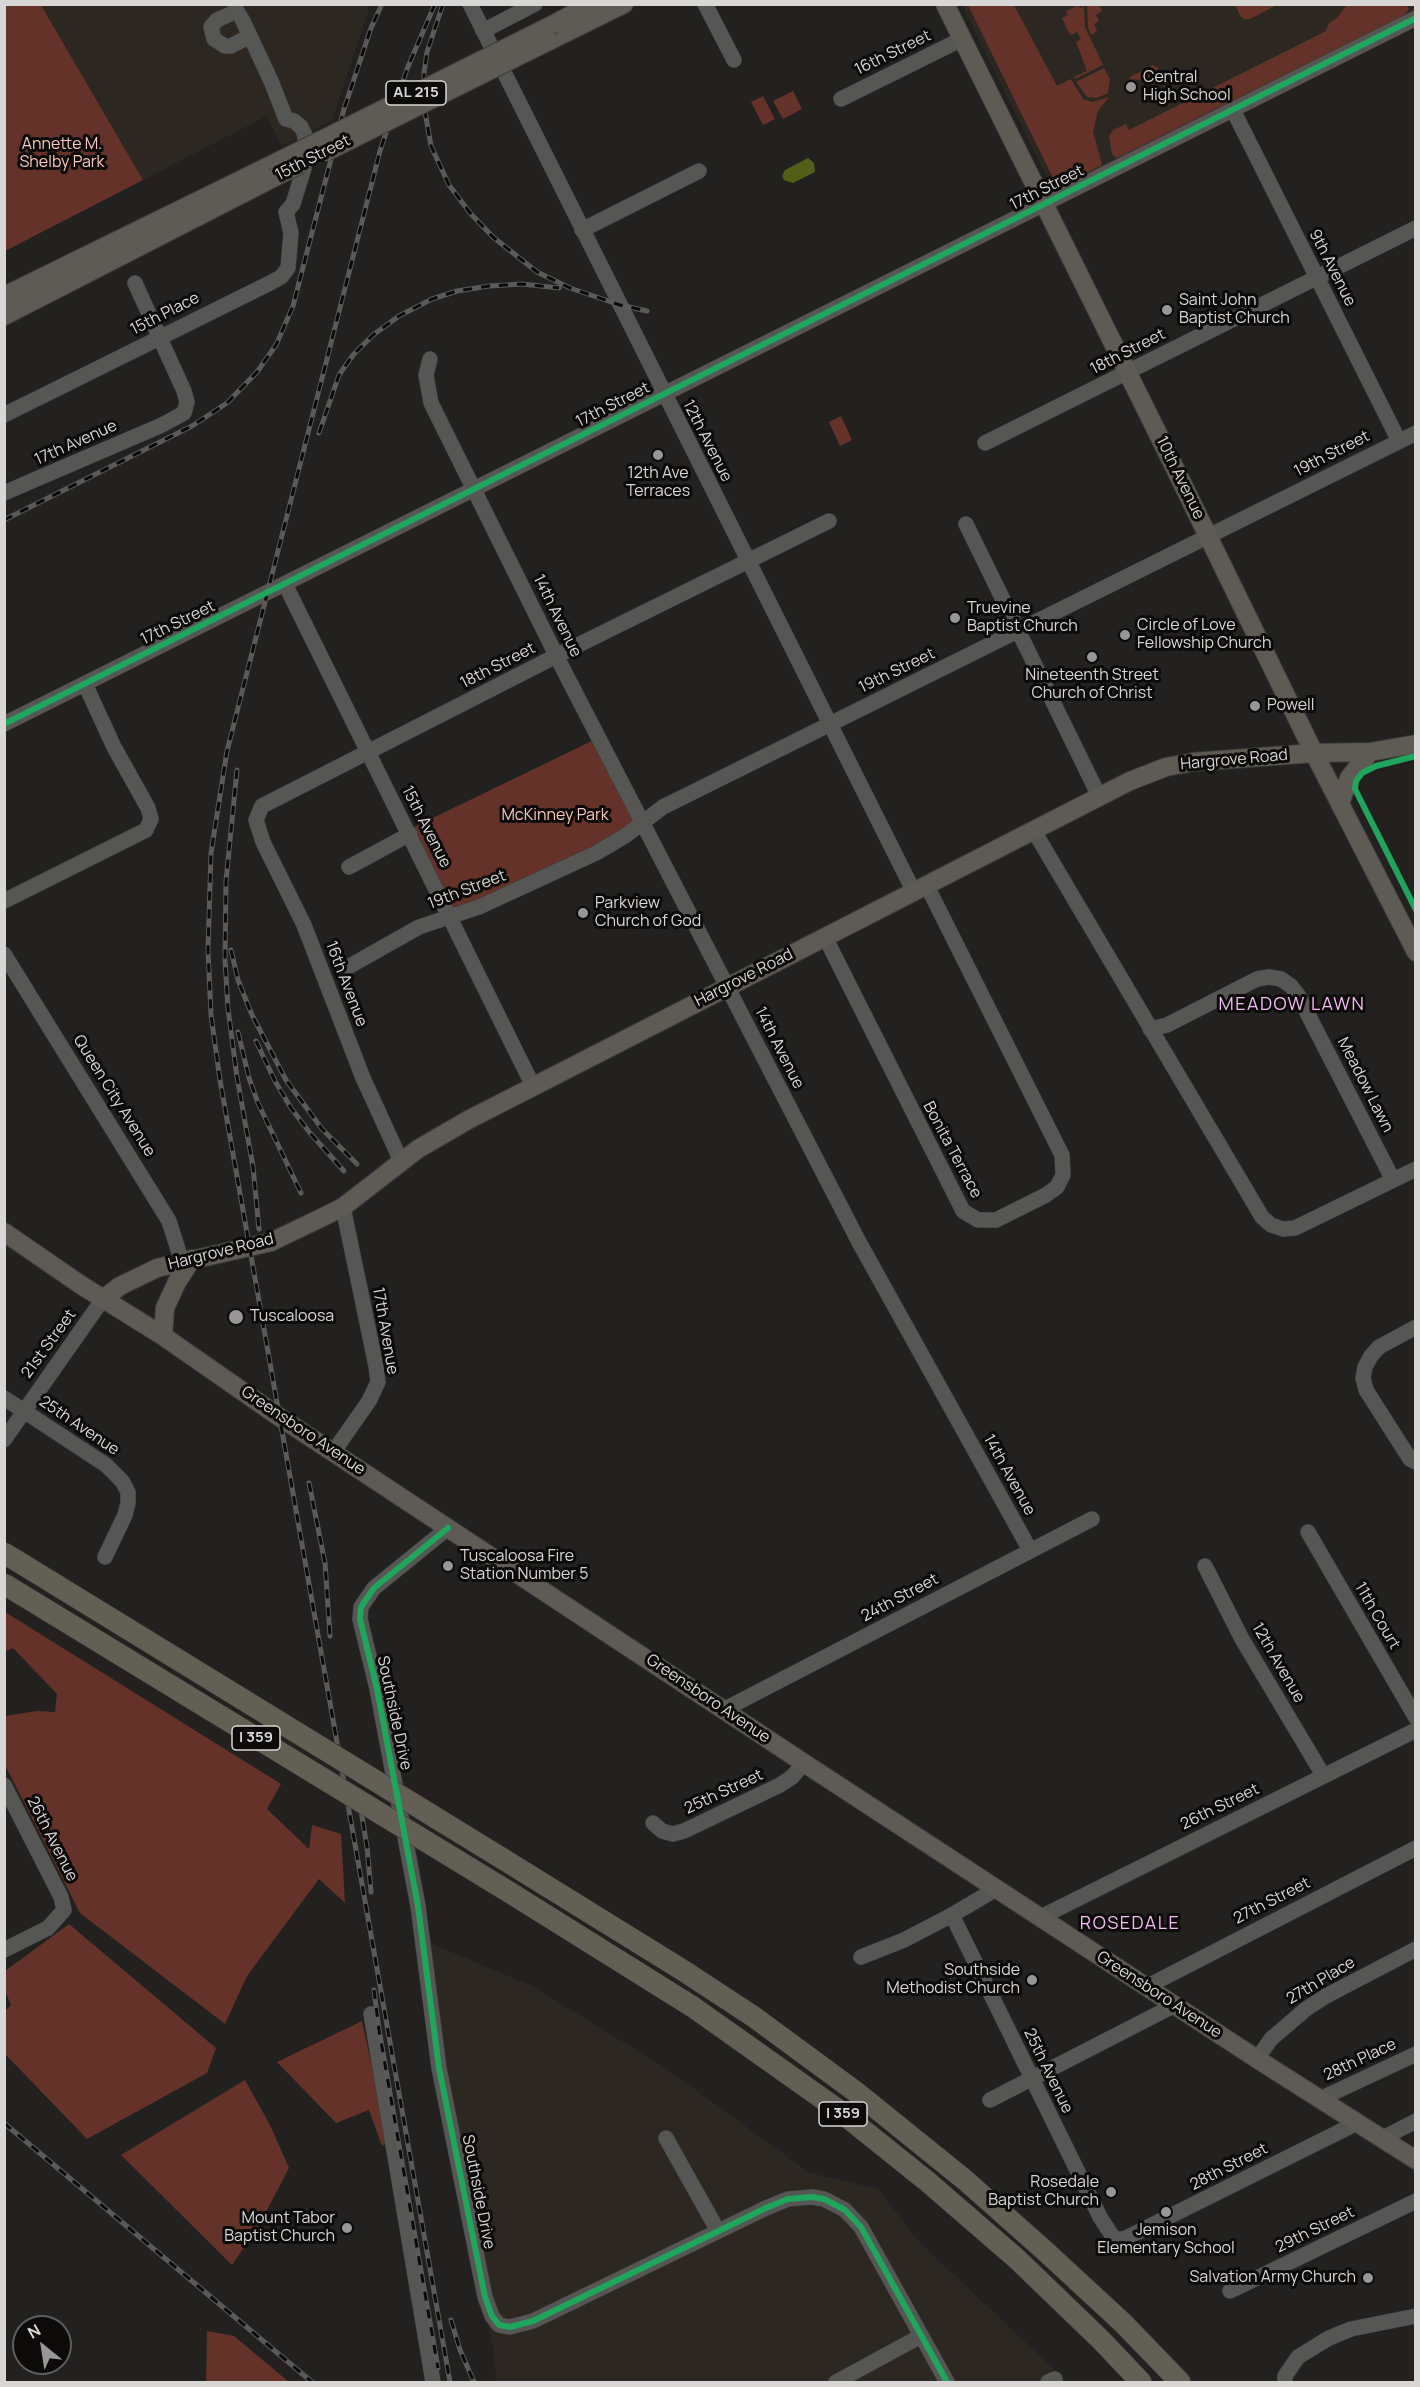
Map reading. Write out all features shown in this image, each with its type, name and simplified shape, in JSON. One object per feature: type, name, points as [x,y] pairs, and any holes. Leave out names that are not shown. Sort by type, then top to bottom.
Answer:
[{"type":"highway","name":"I 359","points":[[4,1553],[694,1977],[754,2017],[856,2092],[965,2180],[1123,2323],[1180,2382]]},
{"type":"highway","name":"I 359","points":[[4,1584],[509,1892],[693,2007],[790,2074],[928,2182],[1017,2259],[1141,2382]]},
{"type":"main road","name":"15th Street","points":[[552,32],[591,4]]},
{"type":"main road","name":"15th Street","points":[[4,296],[275,170],[552,32],[624,4]]},
{"type":"main road","name":"10th Avenue","points":[[945,4],[1314,753],[1416,952]]},
{"type":"main road","name":"15th Street","points":[[4,316],[275,170]]},
{"type":"main road","name":"Hargrove Road","points":[[103,1299],[134,1278],[187,1260],[271,1242],[343,1207],[418,1149],[533,1086],[1130,781],[1174,765],[1314,753],[1370,752],[1416,744]]},
{"type":"main road","points":[[1340,804],[1349,778],[1370,752]]},
{"type":"main road","name":"Greensboro Avenue","points":[[4,1232],[103,1299],[164,1336],[278,1416],[804,1763],[1146,1987],[1416,2160]]},
{"type":"main road","points":[[164,1336],[165,1308],[187,1260]]},
{"type":"street","name":"12th Avenue","points":[[470,4],[830,725],[921,889]]},
{"type":"street","points":[[483,31],[535,4]]},
{"type":"street","points":[[705,4],[734,60]]},
{"type":"street","name":"17th Street","points":[[4,724],[1416,18]]},
{"type":"street","name":"15th Place","points":[[4,415],[281,277],[288,268],[291,233],[286,212],[298,193],[304,168],[306,141],[301,127],[286,119],[250,36]]},
{"type":"street","name":"16th Street","points":[[841,99],[962,39]]},
{"type":"street","name":"9th Avenue","points":[[1233,110],[1399,441]]},
{"type":"street","points":[[582,230],[699,171]]},
{"type":"street","name":"18th Street","points":[[985,443],[1416,228]]},
{"type":"street","points":[[135,283],[159,338]]},
{"type":"street","name":"17th Avenue","points":[[4,493],[162,425],[184,412],[187,402],[184,390],[159,338]]},
{"type":"street","name":"14th Avenue","points":[[430,359],[426,375],[431,404],[556,656],[859,1242],[1030,1550]]},
{"type":"street","name":"19th Street","points":[[348,966],[419,927],[488,903],[596,853],[642,824],[663,807],[1416,433]]},
{"type":"street","name":"18th Street","points":[[256,820],[262,806],[556,656],[829,521]]},
{"type":"street","points":[[966,524],[1099,796]]},
{"type":"street","name":"15th Avenue","points":[[285,584],[533,1086]]},
{"type":"street","points":[[4,901],[146,830],[151,819],[148,808],[114,747],[85,684]]},
{"type":"street","name":"16th Avenue","points":[[256,820],[263,842],[304,925],[363,1078],[401,1161]]},
{"type":"street","points":[[1034,831],[1254,1207],[1271,1225],[1283,1229],[1295,1228],[1416,1169]]},
{"type":"street","points":[[349,867],[410,834]]},
{"type":"street","name":"Bonita Terrace","points":[[825,937],[963,1211],[978,1220],[996,1220],[1047,1196],[1057,1187],[1063,1175],[1062,1155],[921,889]]},
{"type":"street","name":"Queen City Avenue","points":[[4,954],[169,1221],[187,1260]]},
{"type":"street","name":"Meadow Lawn","points":[[1150,1029],[1167,1025],[1257,978],[1281,979],[1298,995],[1393,1180]]},
{"type":"street","name":"17th Avenue","points":[[334,1451],[369,1401],[378,1382],[343,1207]]},
{"type":"street","name":"21st Street","points":[[4,1440],[103,1299]]},
{"type":"street","points":[[1416,1328],[1379,1347],[1365,1367],[1363,1378],[1366,1390],[1410,1460],[1416,1462]]},
{"type":"street","name":"25th Avenue","points":[[4,1398],[106,1465],[122,1481],[128,1492],[128,1503],[125,1515],[105,1557]]},
{"type":"street","name":"24th Street","points":[[725,1709],[1092,1519]]},
{"type":"street","name":"Southside Drive","points":[[448,1528],[374,1588],[362,1607],[360,1619],[377,1689],[418,1906],[439,2068],[488,2307],[492,2316],[499,2325],[510,2327],[521,2325],[788,2199],[812,2197],[834,2203],[845,2210],[861,2227],[947,2382]]},
{"type":"street","name":"11th Court","points":[[1308,1532],[1416,1718]]},
{"type":"street","name":"12th Avenue","points":[[1205,1566],[1242,1639],[1323,1775]]},
{"type":"street","name":"26th Street","points":[[1041,1917],[1416,1730]]},
{"type":"street","name":"25th Street","points":[[652,1823],[662,1831],[673,1833],[684,1831],[780,1785],[792,1777],[804,1763]]},
{"type":"street","name":"26th Avenue","points":[[4,1785],[61,1897],[64,1910],[48,1928],[4,1950]]},
{"type":"street","name":"27th Street","points":[[1146,1987],[1416,1848]]},
{"type":"street","points":[[861,1958],[904,1940],[996,1889]]},
{"type":"street","name":"25th Avenue","points":[[952,1915],[1100,2217],[1115,2240]]},
{"type":"street","name":"27th Place","points":[[1257,2059],[1271,2039],[1306,2008],[1416,1949]]},
{"type":"street","points":[[990,2100],[1175,2005]]},
{"type":"street","points":[[371,2014],[433,2382]]},
{"type":"street","name":"28th Place","points":[[1320,2099],[1416,2054]]},
{"type":"street","points":[[1381,2139],[1416,2121]]},
{"type":"street","name":"28th Street","points":[[1115,2240],[1126,2238],[1357,2123]]},
{"type":"street","points":[[666,2138],[718,2231]]},
{"type":"street","name":"29th Street","points":[[1230,2291],[1416,2201]]},
{"type":"street","points":[[1285,2382],[1285,2376],[1298,2357],[1329,2338],[1351,2329],[1416,2316]]},
{"type":"street","points":[[836,2382],[921,2336]]},
{"type":"shaded area","name":"Central High School","points":[[1415,4],[1416,10],[1053,190],[962,5]]},
{"type":"shaded area","points":[[41,5],[370,5],[332,120],[282,146],[267,116],[143,180]]},
{"type":"shaded area","points":[[808,158],[814,163],[815,172],[793,183],[784,180],[782,176],[785,170]]},
{"type":"shaded area","points":[[430,1943],[532,1986],[667,2069],[810,2173],[878,2189],[921,2244],[1068,2382],[496,2382],[495,2363],[445,2065]]},
{"type":"green space","name":"Annette M. Shelby Park","points":[[5,5],[41,5],[143,180],[5,251]]},
{"type":"green space","points":[[968,5],[1014,5],[1057,86],[1071,79],[1083,99],[1092,102],[1109,97],[1098,111],[1093,132],[1102,165],[1058,188]]},
{"type":"green space","points":[[1079,5],[1080,8],[1084,7],[1085,27],[1103,65],[1075,79],[1074,77],[1087,71],[1076,42],[1081,39],[1077,32],[1070,35],[1062,18],[1068,15],[1066,11]]},
{"type":"green space","points":[[1087,5],[1099,5],[1102,11],[1096,15],[1099,21],[1094,24],[1097,31],[1091,35],[1088,27]]},
{"type":"green space","points":[[1235,5],[1277,5],[1250,19],[1245,19],[1241,17]]},
{"type":"green space","points":[[1347,5],[1406,5],[1409,9],[1403,16],[1117,158],[1112,154],[1109,136],[1113,130],[1126,124],[1129,130],[1326,31],[1329,23],[1337,18]]},
{"type":"green space","points":[[1153,65],[1158,68],[1157,73],[1141,80],[1130,79],[1130,77]]},
{"type":"green space","points":[[1104,68],[1110,79],[1108,93],[1097,98],[1087,97],[1076,82]]},
{"type":"green space","points":[[793,91],[802,109],[783,119],[773,101]]},
{"type":"green space","points":[[763,96],[775,119],[763,125],[751,102]]},
{"type":"green space","points":[[841,416],[852,440],[840,446],[829,422]]},
{"type":"green space","name":"McKinney Park","points":[[598,738],[642,824],[451,918],[408,830]]},
{"type":"green space","points":[[5,1612],[281,1784],[267,1809],[309,1849],[312,1825],[341,1834],[345,1903],[319,1879],[247,1976],[225,2024],[80,1913],[5,1765],[5,1716],[37,1711],[55,1712],[57,1694],[13,1648],[5,1651]]},
{"type":"green space","points":[[69,1924],[216,2048],[207,2073],[87,2139],[5,2054],[5,2011],[11,2005],[5,1991],[5,1971]]},
{"type":"green space","points":[[362,2021],[388,2142],[382,2146],[369,2110],[336,2123],[277,2062]]},
{"type":"green space","points":[[245,2080],[270,2125],[289,2168],[258,2227],[232,2265],[121,2155]]},
{"type":"green space","points":[[207,2331],[234,2336],[289,2382],[206,2382]]},
{"type":"railway","points":[[4,520],[192,426],[227,403],[257,372],[276,345],[293,306],[344,109],[371,28],[382,4]]},
{"type":"railway","points":[[435,4],[407,69],[380,151],[227,751],[211,853],[208,950],[211,1015],[220,1080],[450,2382]]},
{"type":"railway","points":[[443,4],[427,52],[424,73],[424,106],[431,146],[449,185],[471,214],[493,237],[537,272],[570,288],[620,305],[647,311]]},
{"type":"railway","points":[[319,433],[339,375],[353,355],[373,335],[399,316],[432,299],[457,291],[522,284],[559,288]]},
{"type":"railway","points":[[237,770],[226,881],[225,960],[228,1009],[253,1167],[259,1229]]},
{"type":"railway","points":[[231,950],[238,980],[252,1015],[286,1080],[322,1129],[357,1164]]},
{"type":"railway","points":[[238,1032],[249,1078],[258,1103],[301,1193]]},
{"type":"railway","points":[[256,1041],[291,1108],[344,1171]]},
{"type":"railway","points":[[309,1483],[325,1563],[330,1636]]},
{"type":"railway","points":[[360,1804],[371,1892]]},
{"type":"railway","points":[[374,1990],[438,2368]]},
{"type":"railway","points":[[4,2123],[312,2382]]},
{"type":"railway","points":[[451,2320],[460,2350],[474,2382]]},
{"type":"cycle path","points":[[4,724],[1416,18]]},
{"type":"cycle path","points":[[1416,756],[1376,766],[1362,773],[1356,781],[1355,789],[1416,910]]},
{"type":"cycle path","points":[[448,1528],[374,1588],[361,1607],[360,1619],[377,1689],[418,1906],[439,2068],[485,2297],[492,2316],[499,2325],[510,2327],[533,2321],[766,2208],[788,2199],[812,2197],[824,2199],[845,2210],[861,2227],[947,2382]]},
{"type":"place","name":"Central High School","points":[[1131,87]]},
{"type":"place","name":"Saint John Baptist Church","points":[[1167,310]]},
{"type":"place","name":"12th Ave Terraces","points":[[658,455]]},
{"type":"place","name":"Truevine Baptist Church","points":[[955,618]]},
{"type":"place","name":"Circle of Love Fellowship Church","points":[[1125,635]]},
{"type":"place","name":"Nineteenth Street Church of Christ","points":[[1092,657]]},
{"type":"place","name":"Powell","points":[[1255,706]]},
{"type":"place","name":"Parkview Church of God","points":[[583,913]]},
{"type":"place","name":"Tuscaloosa","points":[[236,1317]]},
{"type":"place","name":"Tuscaloosa Fire Station Number 5","points":[[448,1566]]},
{"type":"place","name":"Southside Methodist Church","points":[[1032,1980]]},
{"type":"place","name":"Rosedale Baptist Church","points":[[1111,2192]]},
{"type":"place","name":"Jemison Elementary School","points":[[1166,2212]]},
{"type":"place","name":"Mount Tabor Baptist Church","points":[[347,2228]]},
{"type":"place","name":"Salvation Army Church","points":[[1368,2278]]},
{"type":"district","name":"MEADOW LAWN","points":[[1292,1005]]},
{"type":"district","name":"ROSEDALE","points":[[1130,1924]]}]
